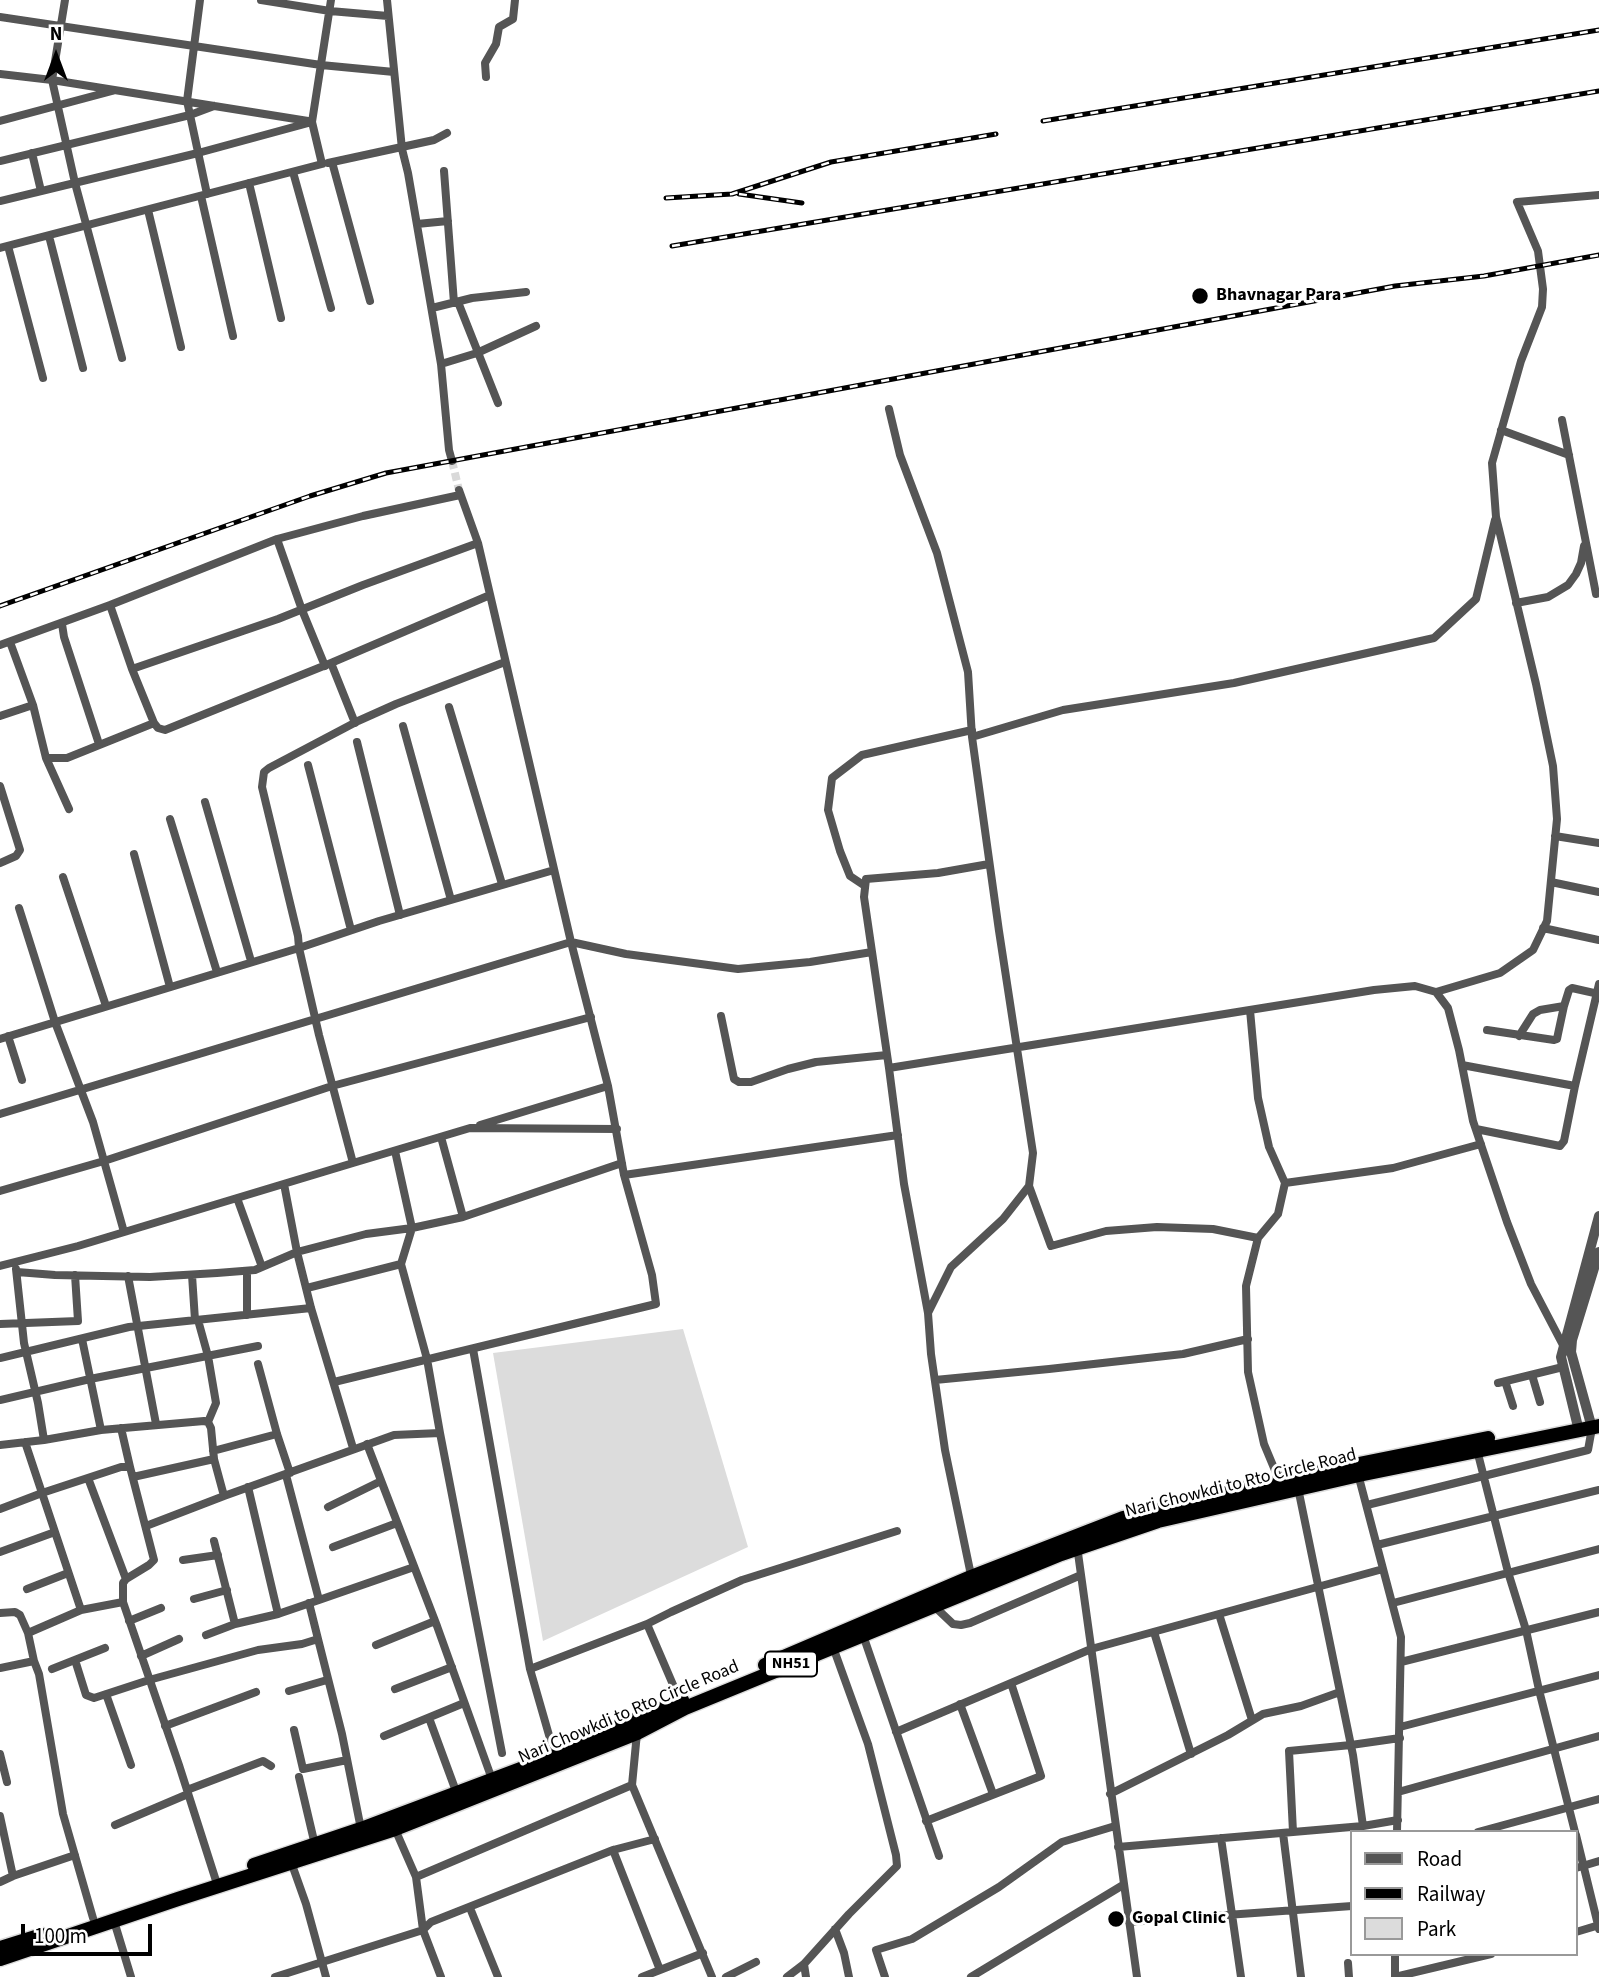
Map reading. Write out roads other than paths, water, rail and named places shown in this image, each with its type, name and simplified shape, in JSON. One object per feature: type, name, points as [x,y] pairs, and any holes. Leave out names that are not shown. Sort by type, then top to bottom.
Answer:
[{"type":"highway","name":"Nari Chowkdi to Rto Circle Road","points":[[0,1959],[290,1858],[395,1829],[494,1786],[637,1733],[685,1708],[934,1606],[973,1583],[1077,1542],[1298,1488],[1357,1470],[1475,1445],[1590,1426]]},
{"type":"highway","name":"NH51","points":[[1077,1542],[1123,1518],[1279,1480],[1357,1470]]},
{"type":"highway","name":"NH51","points":[[290,1858],[315,1845],[457,1794],[494,1786],[603,1733],[973,1583]]},
{"type":"highway","name":"NH51","points":[[0,1948],[217,1883]]},
{"type":"street","points":[[65,0],[52,80],[75,183],[122,358]]},
{"type":"street","points":[[200,0],[187,102],[233,336]]},
{"type":"street","points":[[261,0],[330,11],[388,16]]},
{"type":"street","points":[[331,0],[312,122],[370,301]]},
{"type":"street","points":[[387,0],[402,149],[442,364],[452,461]]},
{"type":"street","points":[[486,77],[485,63],[496,44],[499,27],[513,19],[515,0]]},
{"type":"street","points":[[0,17],[321,65],[394,72]]},
{"type":"street","points":[[0,74],[312,122]]},
{"type":"street","points":[[0,121],[116,90]]},
{"type":"street","points":[[0,161],[190,115],[215,106]]},
{"type":"street","points":[[0,201],[312,122]]},
{"type":"street","points":[[43,378],[4,247],[327,163],[402,149],[434,140],[447,133]]},
{"type":"street","points":[[32,153],[41,191]]},
{"type":"street","points":[[444,171],[456,302],[498,403]]},
{"type":"street","points":[[293,172],[331,307]]},
{"type":"street","points":[[249,183],[281,318]]},
{"type":"street","points":[[890,1068],[1374,990],[1415,986],[1436,992],[1500,973],[1533,950],[1546,921],[1557,819],[1553,766],[1496,517],[1492,463],[1521,361],[1542,307],[1543,289],[1538,251],[1517,202],[1599,195]]},
{"type":"street","points":[[148,210],[181,347]]},
{"type":"street","points":[[417,224],[448,221]]},
{"type":"street","points":[[49,236],[83,368]]},
{"type":"street","points":[[432,308],[480,297],[526,292]]},
{"type":"street","points":[[442,364],[477,353],[536,326]]},
{"type":"street","points":[[890,409],[900,455],[937,553],[968,672],[972,733],[989,864],[1033,1153],[1028,1186],[1003,1219],[951,1267],[928,1313]]},
{"type":"street","points":[[1562,420],[1596,594],[1599,593]]},
{"type":"street","points":[[1501,430],[1569,455]]},
{"type":"street","points":[[0,645],[110,606],[277,539],[459,492],[478,543],[570,942],[608,1086],[624,1175],[652,1275],[656,1304],[334,1382]]},
{"type":"street","points":[[865,886],[850,876],[828,810],[832,778],[862,755],[972,733],[1063,710],[1234,683],[1434,638],[1476,599],[1496,517]]},
{"type":"street","points":[[1516,603],[1548,597],[1568,584],[1581,563],[1586,538]]},
{"type":"street","points":[[277,539],[302,610],[355,723]]},
{"type":"street","points":[[132,669],[302,610],[478,543]]},
{"type":"street","points":[[110,606],[154,723],[161,730],[169,730],[490,595]]},
{"type":"street","points":[[62,624],[99,744]]},
{"type":"street","points":[[10,642],[33,705],[46,758],[69,809]]},
{"type":"street","points":[[353,1163],[315,1018],[261,780],[269,768],[355,723],[396,704],[505,662]]},
{"type":"street","points":[[0,716],[33,705]]},
{"type":"street","points":[[449,707],[502,884]]},
{"type":"street","points":[[46,758],[67,758],[154,723]]},
{"type":"street","points":[[403,726],[451,900]]},
{"type":"street","points":[[357,742],[400,915]]},
{"type":"street","points":[[308,765],[351,930]]},
{"type":"street","points":[[0,786],[20,850],[16,856],[0,863]]},
{"type":"street","points":[[205,802],[251,961]]},
{"type":"street","points":[[170,819],[217,972]]},
{"type":"street","points":[[1555,836],[1599,843]]},
{"type":"street","points":[[134,854],[170,987]]},
{"type":"street","points":[[973,1583],[945,1450],[928,1313],[904,1184],[890,1068],[864,897],[866,879],[939,873],[989,864]]},
{"type":"street","points":[[22,1080],[2,1036],[554,870]]},
{"type":"street","points":[[63,877],[106,1006]]},
{"type":"street","points":[[1550,881],[1599,892]]},
{"type":"street","points":[[19,908],[55,1022],[93,1122],[124,1232]]},
{"type":"street","points":[[1544,928],[1599,940]]},
{"type":"street","points":[[0,1114],[570,942],[626,954],[738,970],[872,952]]},
{"type":"street","points":[[1476,1129],[1560,1146],[1564,1141],[1599,984]]},
{"type":"street","points":[[1487,1030],[1557,1039],[1569,990],[1572,988],[1598,993]]},
{"type":"street","points":[[1367,1505],[1588,1450],[1590,1426],[1567,1350],[1531,1284],[1507,1222],[1476,1129],[1448,1009],[1436,992]]},
{"type":"street","points":[[1519,1035],[1533,1014],[1540,1010],[1564,1006]]},
{"type":"street","points":[[1250,1010],[1258,1098],[1269,1147],[1285,1183],[1278,1214],[1258,1238],[1246,1286],[1248,1372],[1264,1444],[1279,1480]]},
{"type":"street","points":[[721,1016],[734,1079],[739,1082],[751,1082],[816,1062],[887,1055]]},
{"type":"street","points":[[0,1191],[104,1161],[332,1086],[591,1017]]},
{"type":"street","points":[[1462,1065],[1575,1086]]},
{"type":"street","points":[[0,1266],[124,1232],[608,1086]]},
{"type":"street","points":[[470,1128],[617,1129]]},
{"type":"street","points":[[624,1175],[898,1135]]},
{"type":"street","points":[[441,1137],[463,1217]]},
{"type":"street","points":[[1285,1183],[1393,1168],[1481,1144]]},
{"type":"street","points":[[395,1151],[412,1228],[401,1264],[427,1359],[502,1752]]},
{"type":"street","points":[[17,1272],[128,1276],[247,1271],[297,1252],[366,1234],[463,1217],[622,1164]]},
{"type":"street","points":[[284,1184],[297,1252],[353,1448]]},
{"type":"street","points":[[1028,1186],[1051,1246],[1106,1231],[1157,1227],[1213,1229],[1258,1238]]},
{"type":"street","points":[[237,1198],[262,1267]]},
{"type":"street","points":[[1589,1288],[1599,1216]]},
{"type":"street","points":[[1590,1426],[1561,1357],[1572,1340],[1599,1255]]},
{"type":"street","points":[[16,1262],[26,1353],[44,1440]]},
{"type":"street","points":[[307,1288],[401,1264]]},
{"type":"street","points":[[247,1271],[247,1315]]},
{"type":"street","points":[[75,1275],[80,1340],[101,1430]]},
{"type":"street","points":[[192,1275],[196,1320],[208,1356],[216,1403],[208,1422],[224,1496]]},
{"type":"street","points":[[128,1276],[156,1424]]},
{"type":"street","points":[[0,1358],[138,1326],[312,1308]]},
{"type":"street","points":[[0,1324],[78,1321]]},
{"type":"street","points":[[935,1380],[1183,1354],[1248,1339]]},
{"type":"street","points":[[0,1399],[258,1346]]},
{"type":"street","points":[[473,1349],[530,1669],[555,1756]]},
{"type":"street","points":[[258,1364],[319,1600]]},
{"type":"street","points":[[1513,1406],[1502,1382],[1563,1367]]},
{"type":"street","points":[[1532,1375],[1540,1402]]},
{"type":"street","points":[[0,1445],[101,1430],[208,1422]]},
{"type":"street","points":[[121,1428],[154,1560],[122,1583],[123,1602],[217,1883]]},
{"type":"street","points":[[145,1526],[394,1435],[440,1433]]},
{"type":"street","points":[[133,1477],[214,1455],[276,1434]]},
{"type":"street","points":[[25,1442],[81,1610]]},
{"type":"street","points":[[367,1444],[435,1621],[494,1786]]},
{"type":"street","points":[[1475,1445],[1508,1572],[1527,1630],[1539,1690],[1575,1830]]},
{"type":"street","points":[[0,1509],[88,1478],[130,1467]]},
{"type":"street","points":[[1357,1470],[1401,1637],[1397,1830]]},
{"type":"street","points":[[88,1478],[126,1579]]},
{"type":"street","points":[[328,1507],[381,1481]]},
{"type":"street","points":[[248,1487],[278,1614]]},
{"type":"street","points":[[1298,1488],[1351,1745],[1363,1826]]},
{"type":"street","points":[[1377,1545],[1599,1490]]},
{"type":"street","points":[[333,1547],[397,1523]]},
{"type":"street","points":[[530,1669],[647,1624],[742,1580],[897,1531]]},
{"type":"street","points":[[0,1552],[55,1532]]},
{"type":"street","points":[[214,1541],[235,1624]]},
{"type":"street","points":[[1077,1542],[1137,1977]]},
{"type":"street","points":[[1393,1603],[1599,1549]]},
{"type":"street","points":[[183,1560],[218,1555]]},
{"type":"street","points":[[206,1635],[235,1624],[278,1614],[414,1567]]},
{"type":"street","points":[[896,1732],[1091,1649],[1383,1569]]},
{"type":"street","points":[[27,1589],[68,1573]]},
{"type":"street","points":[[934,1606],[953,1624],[961,1625],[1082,1575]]},
{"type":"street","points":[[194,1599],[227,1590]]},
{"type":"street","points":[[28,1633],[81,1610],[123,1602]]},
{"type":"street","points":[[309,1603],[361,1829]]},
{"type":"street","points":[[129,1621],[161,1608]]},
{"type":"street","points":[[0,1613],[15,1612],[20,1615],[28,1633],[39,1674],[63,1814],[93,1918]]},
{"type":"street","points":[[1401,1662],[1599,1612]]},
{"type":"street","points":[[1219,1614],[1252,1720]]},
{"type":"street","points":[[376,1644],[435,1621]]},
{"type":"street","points":[[647,1624],[680,1701]]},
{"type":"street","points":[[1154,1632],[1191,1754]]},
{"type":"street","points":[[863,1635],[939,1856]]},
{"type":"street","points":[[141,1656],[179,1639]]},
{"type":"street","points":[[75,1660],[88,1697],[93,1698],[258,1650],[318,1639]]},
{"type":"street","points":[[787,1977],[804,1964],[835,1928],[895,1869],[897,1863],[868,1744],[833,1647]]},
{"type":"street","points":[[52,1669],[105,1648]]},
{"type":"street","points":[[0,1668],[34,1661]]},
{"type":"street","points":[[395,1689],[452,1668]]},
{"type":"street","points":[[1400,1727],[1599,1675]]},
{"type":"street","points":[[289,1691],[327,1680]]},
{"type":"street","points":[[926,1821],[1041,1776],[1011,1683]]},
{"type":"street","points":[[165,1726],[256,1692]]},
{"type":"street","points":[[1110,1794],[1263,1714],[1301,1706],[1340,1692]]},
{"type":"street","points":[[106,1694],[131,1765]]},
{"type":"street","points":[[384,1736],[464,1703]]},
{"type":"street","points":[[960,1704],[993,1794]]},
{"type":"street","points":[[429,1718],[457,1794]]},
{"type":"street","points":[[294,1730],[303,1769],[347,1760]]},
{"type":"street","points":[[637,1733],[632,1785],[712,1977]]},
{"type":"street","points":[[1398,1792],[1599,1736]]},
{"type":"street","points":[[1293,1832],[1289,1751],[1400,1738]]},
{"type":"street","points":[[0,1754],[7,1782]]},
{"type":"street","points":[[114,1825],[263,1761],[271,1766]]},
{"type":"street","points":[[299,1777],[315,1845]]},
{"type":"street","points":[[416,1877],[632,1785]]},
{"type":"street","points":[[1485,1830],[1599,1799]]},
{"type":"street","points":[[0,1816],[4,1848],[13,1876]]},
{"type":"street","points":[[1118,1847],[1363,1826],[1398,1820]]},
{"type":"street","points":[[885,1977],[876,1950],[912,1939],[999,1887],[1062,1842],[1115,1826]]},
{"type":"street","points":[[395,1829],[416,1877],[423,1930],[441,1977]]},
{"type":"street","points":[[1283,1833],[1301,1977]]},
{"type":"street","points":[[1221,1838],[1241,1977]]},
{"type":"street","points":[[275,1977],[423,1930],[431,1922],[613,1850],[655,1839]]},
{"type":"street","points":[[613,1850],[660,1970]]},
{"type":"street","points":[[0,1882],[75,1855]]},
{"type":"street","points":[[290,1858],[326,1977]]},
{"type":"street","points":[[1578,1932],[1599,1927],[1580,1867],[1599,1861]]},
{"type":"street","points":[[971,1977],[1123,1885]]},
{"type":"street","points":[[1129,1922],[1350,1906]]},
{"type":"street","points":[[470,1908],[498,1977]]},
{"type":"street","points":[[114,1920],[131,1977]]},
{"type":"street","points":[[835,1928],[849,1977]]},
{"type":"street","points":[[642,1977],[703,1953]]},
{"type":"street","points":[[1395,1956],[1395,1977],[1483,1956]]},
{"type":"street","points":[[726,1977],[756,1962]]},
{"type":"street","points":[[1348,1963],[1349,1977]]},
{"type":"street","points":[[804,1964],[806,1977]]},
{"type":"tunnel","points":[[452,461],[459,490]]},
{"type":"railway","points":[[1043,121],[1599,30]]},
{"type":"railway","points":[[672,246],[1599,91]]},
{"type":"railway","points":[[666,198],[732,194],[831,162],[996,134]]},
{"type":"railway","points":[[739,194],[802,203]]},
{"type":"railway","points":[[0,606],[310,496],[386,473],[1395,286],[1484,276],[1599,255]]},
{"type":"place","name":"Bhavnagar Para","points":[[1200,296]]},
{"type":"place","name":"Gopal Clinic","points":[[1116,1919]]}]
